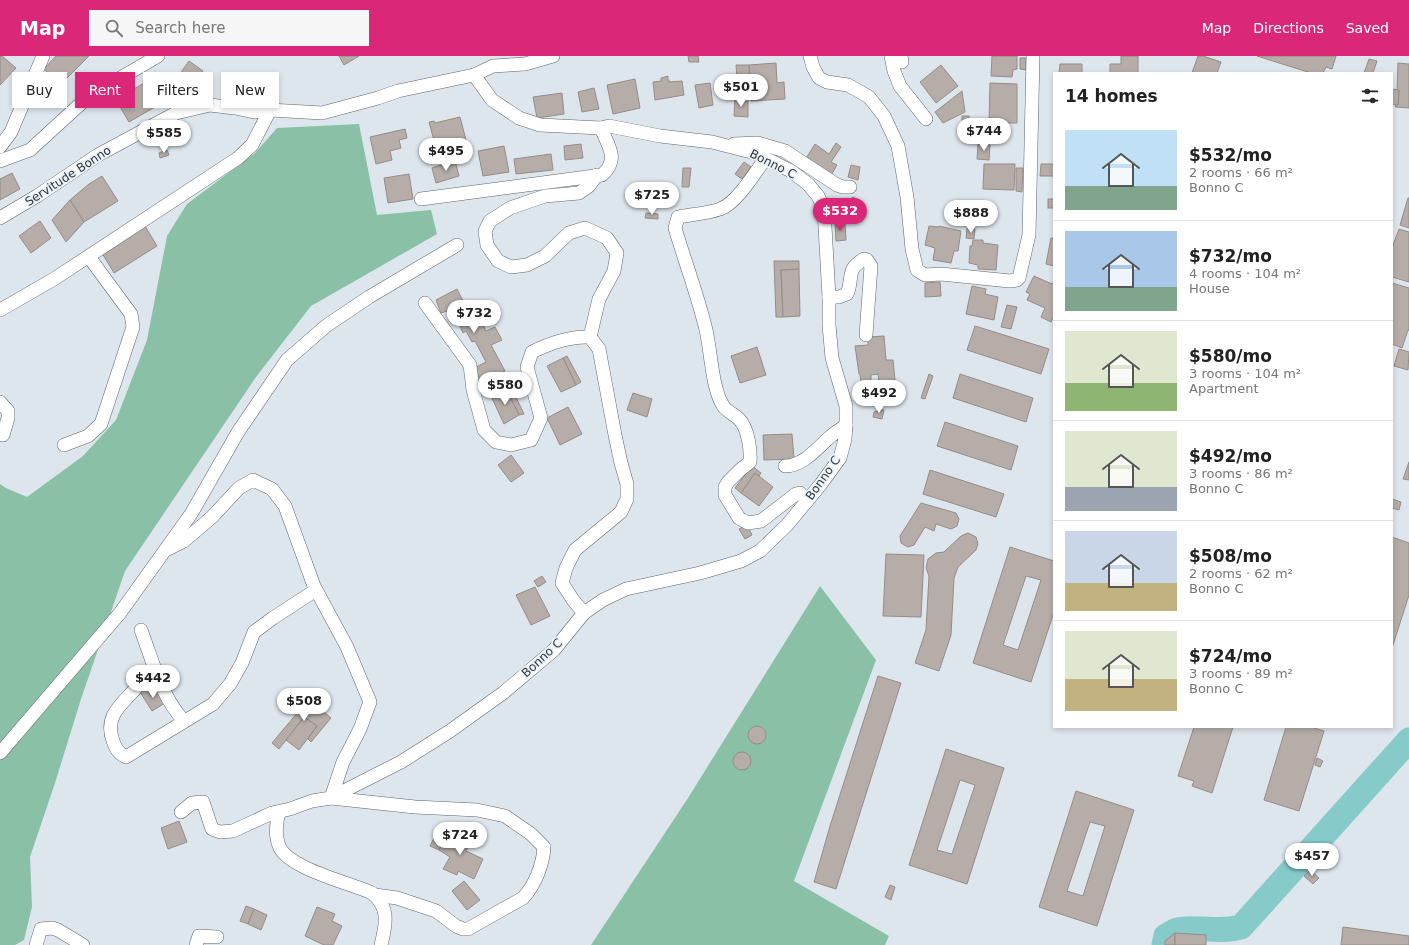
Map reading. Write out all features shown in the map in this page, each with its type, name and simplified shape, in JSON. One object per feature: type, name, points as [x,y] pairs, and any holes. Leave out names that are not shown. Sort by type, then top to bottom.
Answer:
[{"type":"street","points":[[0,147],[11,132],[44,56]]},
{"type":"street","points":[[0,162],[30,150],[88,97],[158,56]]},
{"type":"street","name":"Servitude Bonno","points":[[0,218],[37,196],[98,155],[176,113],[210,105],[254,112],[270,110],[322,113],[398,91],[474,75],[493,66],[553,56]]},
{"type":"street","points":[[810,56],[813,67],[819,78],[827,82],[848,85],[869,97],[884,116],[898,146],[907,198],[912,249],[917,270],[925,275],[940,274],[1010,281],[1017,280],[1019,278],[1029,235],[1033,56]]},
{"type":"street","points":[[891,56],[894,71],[900,86],[926,119]]},
{"type":"street","name":"Bonno C","points":[[331,797],[401,762],[450,731],[491,702],[553,650],[584,613],[603,600],[626,589],[700,573],[741,561],[760,551],[787,525],[821,484],[840,458],[845,439],[846,406],[832,358],[829,325],[826,221],[824,209],[818,196],[808,184],[791,171],[755,153],[726,145],[660,136],[609,126],[601,128],[540,125],[519,118],[492,100],[474,75]]},
{"type":"street","points":[[0,310],[54,280],[238,158],[252,145],[270,110]]},
{"type":"street","points":[[421,199],[602,175],[609,169],[612,149],[606,142],[601,128]]},
{"type":"street","points":[[726,145],[752,142],[785,151],[837,185],[843,188],[850,187]]},
{"type":"street","points":[[765,159],[734,201],[716,210],[678,217],[675,228],[707,331],[711,361],[718,392],[725,408],[740,420],[750,447],[750,462],[728,482],[725,487],[725,495],[739,518],[748,523],[761,521],[796,494],[800,493],[807,501]]},
{"type":"street","points":[[590,337],[599,299],[614,271],[617,253],[607,238],[585,228],[569,233],[545,256],[528,265],[511,267],[498,261],[486,245],[485,231],[490,220],[510,208],[545,196],[579,193],[589,186],[597,175]]},
{"type":"street","points":[[0,753],[120,613],[167,549],[191,514],[238,432],[287,360],[326,326],[369,297],[457,245]]},
{"type":"street","points":[[64,445],[88,436],[101,424],[133,326],[131,314],[89,257]]},
{"type":"street","points":[[829,297],[839,297],[847,294],[851,271],[857,263],[864,259],[866,260],[871,266],[866,335]]},
{"type":"street","points":[[425,303],[470,365],[473,390],[484,430],[496,442],[511,445],[531,440],[541,418],[527,367],[532,352],[548,344],[580,337],[590,337]]},
{"type":"street","points":[[584,613],[562,583],[566,568],[575,550],[622,512],[627,499],[627,484],[615,436],[599,348],[590,337]]},
{"type":"street","points":[[0,402],[8,411],[4,435]]},
{"type":"street","points":[[785,466],[792,466],[798,463],[846,425]]},
{"type":"street","points":[[167,549],[184,541],[212,517],[239,488],[253,480],[272,489],[285,506],[316,590],[347,647],[370,702],[360,729],[343,762],[331,797]]},
{"type":"street","points":[[136,688],[115,711],[110,723],[110,733],[119,754],[126,757],[213,704],[230,684],[242,664],[254,632],[316,590]]},
{"type":"street","points":[[141,630],[166,696],[184,721]]},
{"type":"street","points":[[181,812],[192,803],[202,802],[212,829],[220,832],[233,831],[272,813],[331,797],[415,807],[477,810],[505,816],[531,834],[544,847],[544,856],[536,878],[523,898],[468,928],[463,929],[456,926],[436,911],[397,898],[376,895],[306,868],[290,859],[284,853],[278,841],[276,830],[279,812]]},
{"type":"street","points":[[376,895],[382,904],[385,920],[382,945]]},
{"type":"street","points":[[36,945],[41,929],[52,928],[83,945]]},
{"type":"street","points":[[196,945],[199,936],[217,937]]},
{"type":"green space","points":[[359,124],[377,215],[431,210],[437,234],[311,306],[256,377],[125,571],[81,699],[30,857],[32,907],[24,940],[15,945],[0,945],[0,484],[27,497],[83,456],[116,420],[147,340],[167,236],[187,204],[255,153],[277,128]]},
{"type":"green space","points":[[820,586],[876,660],[794,881],[889,936],[885,945],[591,945],[688,798]]},
{"type":"building","points":[[0,56],[2,56],[16,68],[0,85]]},
{"type":"building","points":[[56,56],[89,56],[67,78],[67,72],[47,72],[44,69]]},
{"type":"building","points":[[339,56],[359,56],[344,65]]},
{"type":"building","points":[[688,56],[698,56],[699,62],[689,62]]},
{"type":"building","points":[[992,56],[1017,56],[1017,69],[1013,70],[1012,77],[991,76]]},
{"type":"building","points":[[1121,56],[1138,56],[1138,72],[1110,72],[1110,64],[1121,64]]},
{"type":"building","points":[[1198,56],[1203,56],[1221,62],[1217,72],[1192,72]]},
{"type":"building","points":[[1257,56],[1336,56],[1332,69],[1326,67],[1324,72],[1308,72]]},
{"type":"building","points":[[1020,58],[1026,58],[1026,70],[1020,69]]},
{"type":"building","points":[[1369,59],[1377,61],[1373,72],[1364,72]]},
{"type":"building","points":[[189,61],[203,71],[202,72],[181,72]]},
{"type":"building","points":[[776,63],[777,83],[784,82],[785,99],[751,101],[749,65]]},
{"type":"building","points":[[1398,63],[1409,64],[1409,108],[1395,107],[1396,104],[1398,105]]},
{"type":"building","points":[[1060,64],[1082,64],[1082,72],[1059,72]]},
{"type":"building","points":[[736,65],[749,65],[750,91],[738,92]]},
{"type":"building","points":[[941,65],[958,86],[936,103],[920,82]]},
{"type":"building","points":[[668,76],[668,81],[670,82],[682,81],[684,95],[655,100],[653,82],[661,81],[661,78]]},
{"type":"building","points":[[635,79],[640,108],[613,114],[607,85]]},
{"type":"building","points":[[710,83],[713,105],[699,108],[695,85]]},
{"type":"building","points":[[990,83],[1017,84],[1017,123],[989,123]]},
{"type":"building","points":[[143,84],[143,108],[153,108],[129,122],[121,108],[135,108],[135,88]]},
{"type":"building","points":[[594,88],[599,109],[582,112],[578,92]]},
{"type":"building","points":[[1393,89],[1399,90],[1398,105],[1393,104]]},
{"type":"building","points":[[962,91],[965,112],[943,123],[935,112]]},
{"type":"building","points":[[562,93],[564,114],[537,118],[533,97]]},
{"type":"building","points":[[735,99],[748,99],[748,117],[734,116]]},
{"type":"building","points":[[962,116],[969,116],[969,124],[962,124]]},
{"type":"building","points":[[460,117],[466,140],[436,148],[429,122],[434,121],[435,123]]},
{"type":"building","points":[[405,129],[407,138],[399,140],[401,148],[390,151],[392,160],[376,164],[370,137]]},
{"type":"building","points":[[836,143],[841,147],[831,162],[837,165],[830,177],[805,160],[815,144],[829,154]]},
{"type":"building","points":[[581,144],[583,158],[565,160],[564,146]]},
{"type":"building","points":[[978,144],[990,145],[989,160],[977,159]]},
{"type":"building","points":[[504,146],[509,172],[483,176],[478,151]]},
{"type":"building","points":[[167,150],[169,155],[160,158],[159,153]]},
{"type":"building","points":[[551,154],[553,170],[516,174],[514,159]]},
{"type":"building","points":[[455,161],[459,176],[436,183],[432,168]]},
{"type":"building","points":[[744,162],[751,167],[742,179],[735,174]]},
{"type":"building","points":[[984,164],[1015,164],[1014,190],[983,189]]},
{"type":"building","points":[[1041,164],[1053,164],[1053,176],[1040,176]]},
{"type":"building","points":[[851,165],[860,167],[858,180],[848,177]]},
{"type":"building","points":[[683,168],[691,168],[689,187],[682,187]]},
{"type":"building","points":[[1016,168],[1023,168],[1022,192],[1016,191]]},
{"type":"building","points":[[12,173],[20,189],[0,200],[0,179]]},
{"type":"building","points":[[409,174],[413,199],[388,203],[384,178]]},
{"type":"building","points":[[102,176],[118,201],[84,222],[70,200],[89,184]]},
{"type":"building","points":[[854,197],[860,211],[853,213],[847,200]]},
{"type":"building","points":[[1409,198],[1409,228],[1400,225]]},
{"type":"building","points":[[1048,199],[1053,199],[1053,208],[1048,208]]},
{"type":"building","points":[[70,200],[84,222],[66,242],[52,220]]},
{"type":"building","points":[[646,213],[658,214],[658,219],[645,218]]},
{"type":"building","points":[[40,221],[51,238],[31,253],[19,236]]},
{"type":"building","points":[[142,221],[157,246],[114,273],[99,248]]},
{"type":"building","points":[[835,223],[845,223],[846,240],[836,241]]},
{"type":"building","points":[[929,226],[939,226],[961,231],[958,251],[954,251],[951,263],[933,260],[935,248],[925,245]]},
{"type":"building","points":[[967,229],[975,229],[974,239],[966,238]]},
{"type":"building","points":[[1399,229],[1409,232],[1409,282],[1393,277],[1393,245]]},
{"type":"building","points":[[1051,238],[1053,238],[1053,266],[1046,264]]},
{"type":"building","points":[[973,240],[983,240],[983,243],[998,245],[996,270],[978,269],[978,265],[969,263],[970,246],[972,246]]},
{"type":"building","points":[[774,261],[799,261],[799,269],[781,270],[783,317],[776,317]]},
{"type":"building","points":[[799,269],[800,316],[783,317],[781,270]]},
{"type":"building","points":[[1034,276],[1052,284],[1053,282],[1053,318],[1051,322],[1041,317],[1045,308],[1027,300],[1030,294],[1026,292]]},
{"type":"building","points":[[940,282],[941,296],[925,297],[925,283]]},
{"type":"building","points":[[1393,283],[1409,288],[1409,331],[1408,330],[1402,348],[1393,344]]},
{"type":"building","points":[[972,286],[986,289],[985,294],[998,297],[994,320],[966,314]]},
{"type":"building","points":[[457,289],[469,313],[472,311],[478,322],[481,321],[486,331],[495,327],[502,340],[491,345],[505,371],[482,383],[474,368],[486,362],[475,341],[472,342],[466,331],[463,333],[458,322],[454,324],[447,311],[441,313],[436,300]]},
{"type":"building","points":[[1007,305],[1017,307],[1011,329],[1001,327]]},
{"type":"building","points":[[975,326],[1049,349],[1041,374],[967,350]]},
{"type":"building","points":[[884,336],[886,360],[893,360],[895,380],[879,382],[878,374],[871,375],[871,381],[861,382],[855,346],[868,345],[868,337]]},
{"type":"building","points":[[757,347],[766,375],[740,383],[731,356]]},
{"type":"building","points":[[1399,349],[1409,352],[1408,370],[1394,366]]},
{"type":"building","points":[[567,356],[581,382],[576,385],[563,358]]},
{"type":"building","points":[[563,358],[576,385],[561,392],[547,366]]},
{"type":"building","points":[[929,374],[933,376],[925,399],[921,398]]},
{"type":"building","points":[[960,374],[1033,398],[1026,422],[953,398]]},
{"type":"building","points":[[511,387],[524,414],[519,415],[506,389]]},
{"type":"building","points":[[506,389],[519,415],[504,424],[491,396]]},
{"type":"building","points":[[633,393],[652,399],[647,417],[627,410]]},
{"type":"building","points":[[568,407],[582,434],[560,445],[547,418]]},
{"type":"building","points":[[884,410],[882,419],[873,417],[874,412]]},
{"type":"building","points":[[945,422],[1018,446],[1011,470],[937,446]]},
{"type":"building","points":[[792,434],[794,459],[764,460],[763,435]]},
{"type":"building","points":[[511,455],[524,473],[511,482],[498,465]]},
{"type":"building","points":[[1409,462],[1409,480],[1403,479]]},
{"type":"building","points":[[752,466],[761,473],[759,476],[755,473],[741,493],[735,488]]},
{"type":"building","points":[[930,470],[1004,494],[996,517],[923,494]]},
{"type":"building","points":[[755,473],[773,487],[759,506],[741,493]]},
{"type":"building","points":[[1393,499],[1401,502],[1399,510],[1393,508]]},
{"type":"building","points":[[921,503],[956,513],[959,519],[957,526],[951,529],[936,524],[934,531],[925,527],[914,545],[908,547],[901,543],[900,536]]},
{"type":"building","points":[[747,525],[752,535],[745,539],[739,529]]},
{"type":"building","points":[[968,533],[976,537],[978,544],[976,550],[958,567],[954,578],[951,635],[939,671],[915,663],[926,630],[929,576],[926,568],[928,559],[936,553],[944,552],[961,536]]},
{"type":"building","points":[[1393,537],[1409,543],[1409,595],[1393,645]]},
{"type":"building","points":[[1010,547],[1053,561],[1053,615],[1031,682],[973,663]],"holes":[[[1026,576],[1041,580],[1018,650],[1003,645]]]},
{"type":"building","points":[[886,554],[924,555],[921,617],[883,616]]},
{"type":"building","points":[[542,576],[546,582],[538,587],[534,581]]},
{"type":"building","points":[[535,587],[550,616],[531,625],[516,595]]},
{"type":"building","points":[[878,676],[901,683],[836,889],[814,882],[830,826]]},
{"type":"building","points":[[146,688],[151,696],[158,691],[165,703],[152,711],[140,692]]},
{"type":"building","points":[[309,699],[331,718],[311,742],[308,739],[317,726],[304,717],[279,749],[272,743]]},
{"type":"building","points":[[304,717],[317,726],[299,750],[286,740]]},
{"type":"building","points":[[757,726],[763,729],[766,735],[763,741],[757,744],[751,741],[748,735],[751,729]]},
{"type":"building","points":[[1194,728],[1233,728],[1212,793],[1192,786],[1194,781],[1178,776]]},
{"type":"building","points":[[1286,728],[1314,728],[1324,731],[1299,811],[1264,800]]},
{"type":"building","points":[[946,749],[1004,768],[967,884],[909,865]],"holes":[[[960,780],[975,785],[952,854],[937,850]]]},
{"type":"building","points":[[742,752],[748,755],[751,761],[748,767],[742,770],[736,767],[733,761],[736,755]]},
{"type":"building","points":[[1317,758],[1323,761],[1320,767],[1315,765]]},
{"type":"building","points":[[1076,791],[1134,810],[1097,926],[1039,907]],"holes":[[[1090,822],[1105,826],[1083,896],[1067,891]]]},
{"type":"building","points":[[179,821],[187,842],[168,849],[161,828]]},
{"type":"building","points":[[451,832],[471,842],[466,851],[483,859],[474,879],[458,871],[457,875],[443,869],[450,857],[439,850],[444,838],[447,840]]},
{"type":"building","points":[[436,834],[444,838],[439,850],[430,846]]},
{"type":"building","points":[[1310,870],[1319,878],[1313,884],[1304,876]]},
{"type":"building","points":[[464,881],[480,900],[467,910],[452,891]]},
{"type":"building","points":[[890,885],[895,887],[891,900],[885,897]]},
{"type":"building","points":[[246,906],[254,909],[248,924],[240,921]]},
{"type":"building","points":[[317,907],[335,914],[332,921],[342,926],[333,945],[324,945],[305,936]]},
{"type":"building","points":[[254,909],[267,915],[261,930],[248,924]]},
{"type":"building","points":[[1343,927],[1409,936],[1409,945],[1341,945]]},
{"type":"building","points":[[1175,933],[1175,945],[1165,945],[1165,941]]},
{"type":"building","points":[[1175,933],[1206,935],[1206,945],[1175,945]]},
{"type":"waterway","points":[[1164,945],[1166,936],[1178,930],[1233,929],[1241,927],[1409,740]]}]
